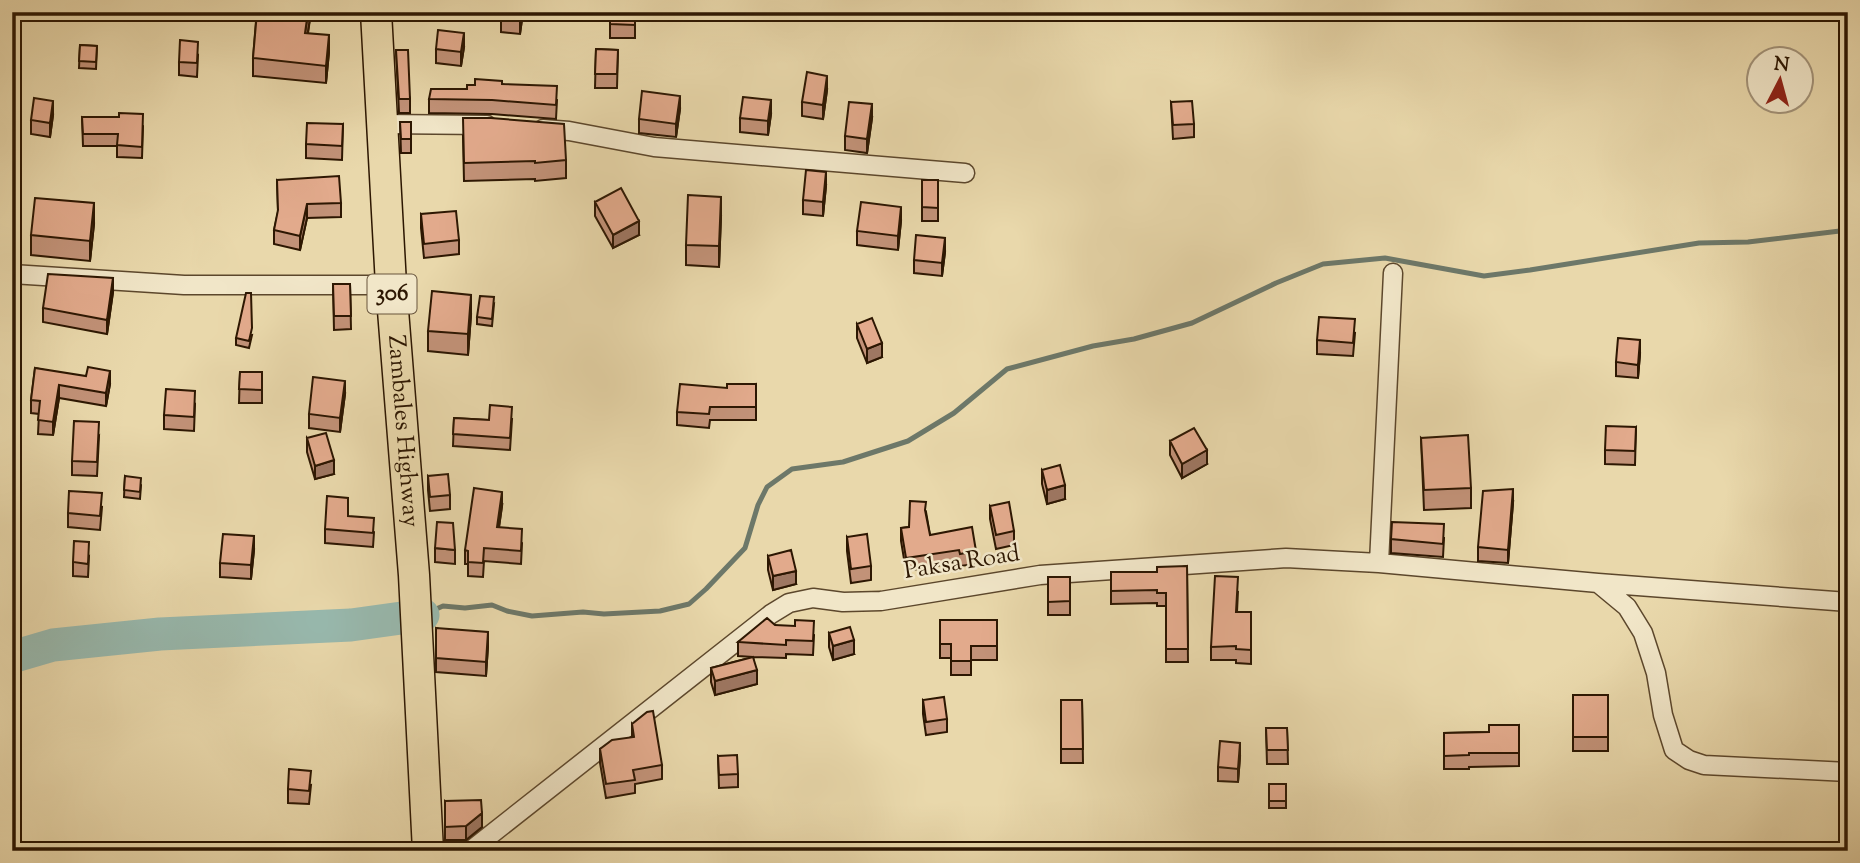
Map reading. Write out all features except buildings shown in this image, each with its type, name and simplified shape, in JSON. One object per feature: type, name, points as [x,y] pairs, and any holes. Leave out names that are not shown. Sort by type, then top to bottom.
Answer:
[{"type":"main road","name":"Zambales Highway","points":[[376,12],[391,285],[414,575],[428,851]]},
{"type":"street","points":[[382,124],[504,126]]},
{"type":"street","points":[[530,128],[569,131],[654,147],[965,173]]},
{"type":"street","points":[[1379,564],[1393,273]]},
{"type":"street","points":[[12,274],[184,285],[391,285]]},
{"type":"street","name":"Paksa Road","points":[[470,851],[771,614],[789,603],[813,598],[843,602],[881,601],[1040,575],[1286,558],[1848,603]]},
{"type":"street","points":[[1598,583],[1627,607],[1643,633],[1656,673],[1663,715],[1674,750],[1689,760],[1704,765],[1848,772]]},
{"type":"waterway","points":[[425,614],[443,606],[465,608],[492,605],[532,616],[660,611],[689,604],[745,548],[758,505],[767,487],[792,469],[843,462],[908,441],[954,413],[1007,369],[1192,323],[1323,264],[1385,258],[1484,276],[1699,243],[1748,242],[1848,230]]},
{"type":"waterway","points":[[12,657],[53,645],[160,634],[351,625],[423,615]]}]
